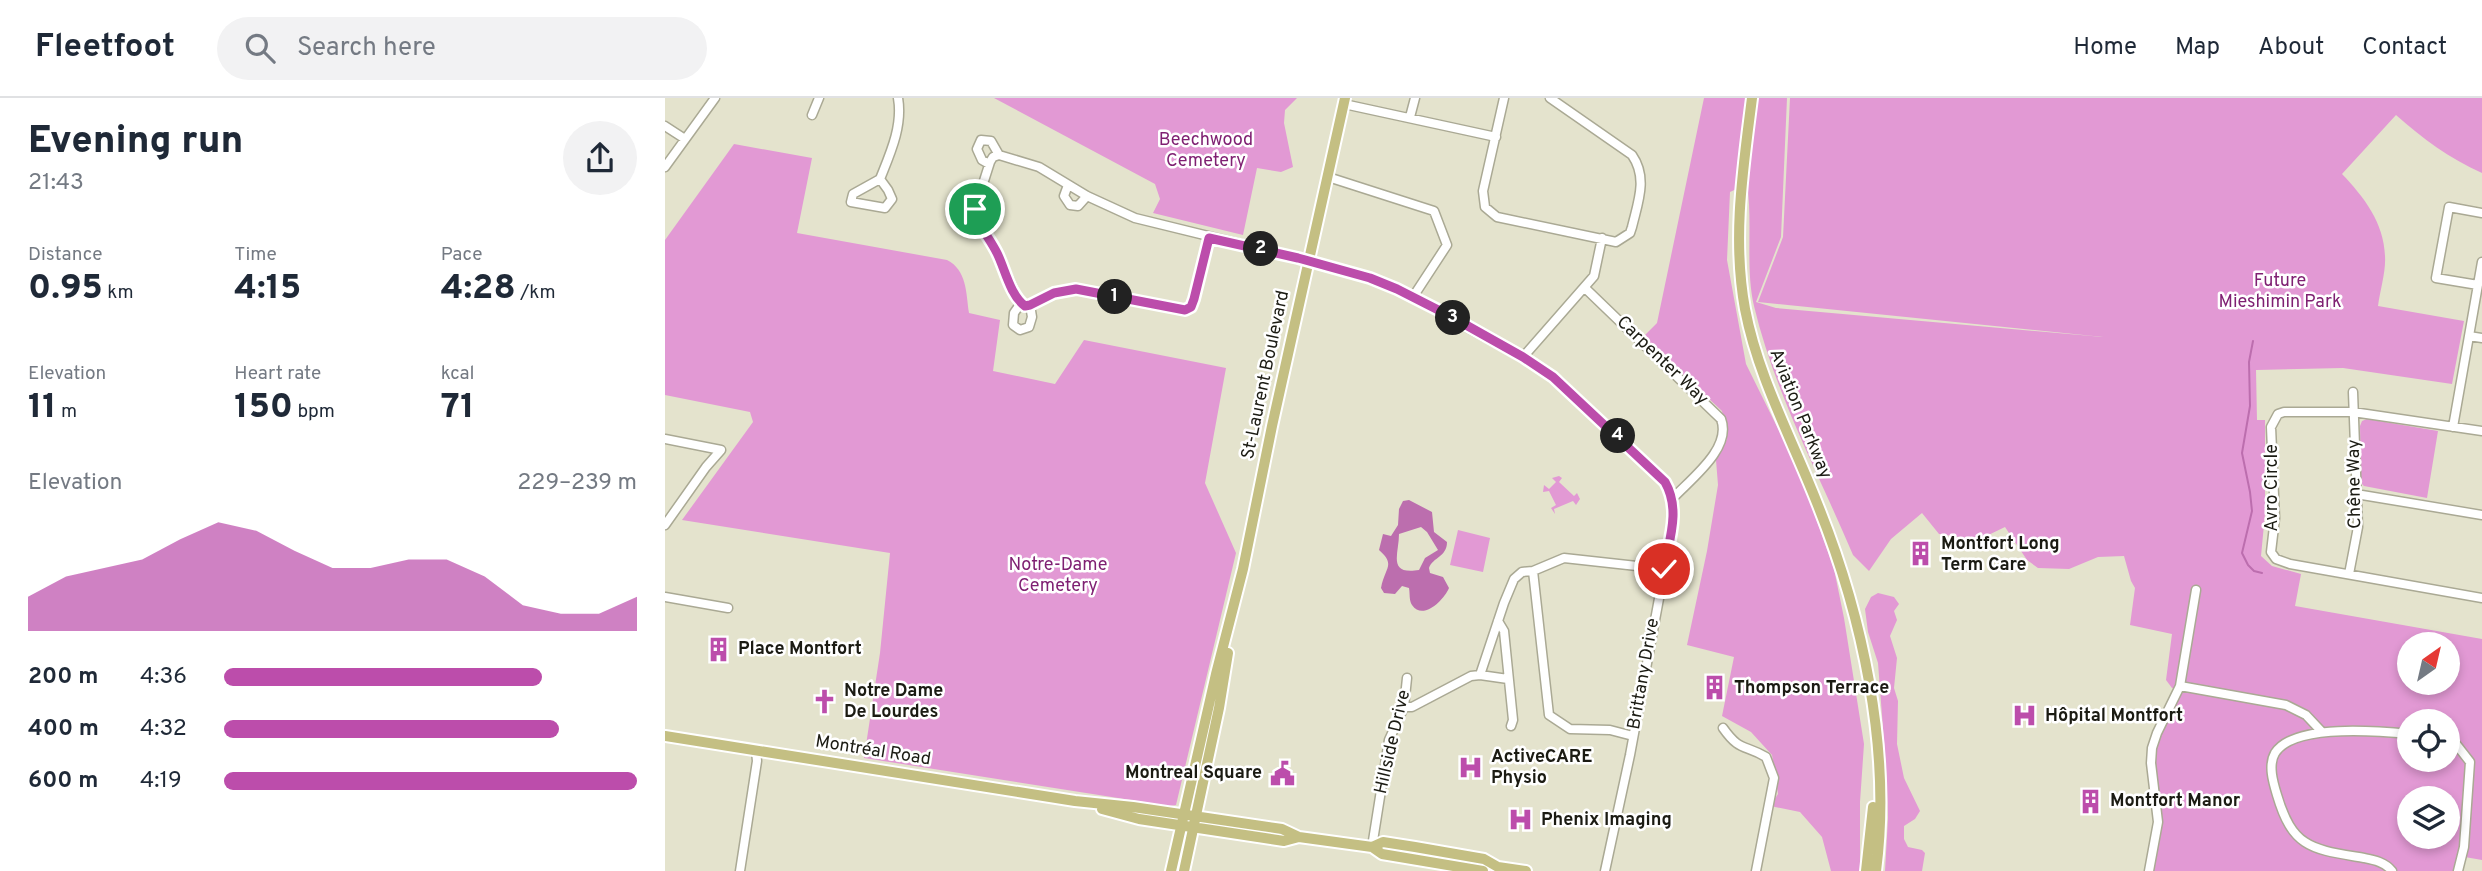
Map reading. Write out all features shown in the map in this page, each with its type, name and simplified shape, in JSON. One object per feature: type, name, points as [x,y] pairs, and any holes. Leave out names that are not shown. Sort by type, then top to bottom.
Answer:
[{"type":"main road","name":"Aviation Parkway","points":[[1752,98],[1738,216],[1739,263],[1745,309],[1765,378],[1823,515],[1847,586],[1864,658],[1875,737],[1879,808],[1876,871]]},
{"type":"main road","name":"St-Laurent Boulevard","points":[[1184,871],[1189,821],[1206,741],[1219,708],[1231,619],[1344,101]]},
{"type":"main road","name":"Montréal Road","points":[[665,736],[1075,801],[1139,819],[1282,829],[1299,837],[1372,847],[1382,853],[1485,871],[1526,871]]},
{"type":"main road","name":"Aviation Parkway","points":[[1866,871],[1874,799],[1875,737]]},
{"type":"main road","name":"St-Laurent Boulevard","points":[[1171,871],[1189,821]]},
{"type":"main road","name":"Montréal Road","points":[[1372,847],[1383,842],[1484,859],[1498,869]]},
{"type":"street","points":[[665,167],[715,98]]},
{"type":"street","points":[[812,115],[820,98]]},
{"type":"street","points":[[880,179],[892,199],[885,208],[851,202],[853,194],[880,179],[893,145],[900,110],[898,98]]},
{"type":"street","points":[[1410,117],[1415,98]]},
{"type":"street","points":[[1504,98],[1483,191],[1485,207],[1497,217],[1616,242],[1630,233],[1642,183],[1640,167],[1632,155],[1550,98]]},
{"type":"street","points":[[1344,101],[1496,137]]},
{"type":"street","points":[[665,126],[685,139]]},
{"type":"street","points":[[989,164],[982,160],[977,149],[981,140],[991,141],[999,155]]},
{"type":"street","points":[[1021,303],[996,250],[978,222],[975,209],[989,164],[993,157],[999,155],[1039,167],[1068,185],[1135,218],[1370,278],[1413,297],[1523,357],[1559,381],[1665,482],[1673,498]]},
{"type":"street","points":[[1328,177],[1434,211],[1447,245],[1413,297]]},
{"type":"street","points":[[1068,185],[1064,196],[1070,205],[1078,206],[1087,195]]},
{"type":"street","points":[[2478,285],[2436,278],[2449,207],[2482,213]]},
{"type":"street","points":[[1021,303],[1030,305],[1054,293],[1076,289],[1185,310],[1191,307],[1194,299],[1209,238]]},
{"type":"street","points":[[1523,357],[1594,276],[1602,238]]},
{"type":"street","points":[[2453,426],[2482,262]]},
{"type":"street","name":"Carpenter Way","points":[[1585,288],[1716,413],[1724,427],[1717,451],[1673,498]]},
{"type":"street","points":[[1021,303],[1012,319],[1013,325],[1020,330],[1029,327],[1032,322],[1030,305]]},
{"type":"street","points":[[2469,336],[2482,338]]},
{"type":"street","name":"Chêne Way","points":[[2349,574],[2358,527],[2353,392]]},
{"type":"street","name":"Avro Circle","points":[[2482,431],[2353,412],[2284,412],[2278,414],[2271,427],[2273,556],[2276,559],[2290,564],[2482,598]]},
{"type":"street","points":[[665,439],[721,450],[665,525]]},
{"type":"street","points":[[2356,494],[2482,515]]},
{"type":"street","name":"Brittany Drive","points":[[1605,871],[1673,523],[1673,498]]},
{"type":"street","points":[[1480,675],[1514,579],[1522,572],[1533,571],[1564,558],[1664,569]]},
{"type":"street","points":[[1533,571],[1549,716],[1570,729],[1609,730],[1633,736]]},
{"type":"street","points":[[2149,871],[2158,822],[2151,763],[2153,748],[2157,733],[2180,686],[2196,590]]},
{"type":"street","points":[[665,597],[728,608]]},
{"type":"street","points":[[1498,621],[1504,631],[1513,720],[1511,726]]},
{"type":"street","points":[[1404,707],[1412,707],[1451,685],[1480,675],[1508,679]]},
{"type":"street","name":"Hillside Drive","points":[[1372,847],[1389,740],[1404,707],[1407,678]]},
{"type":"street","points":[[2180,686],[2285,705],[2306,715],[2322,732]]},
{"type":"street","points":[[1723,728],[1739,747],[1759,752],[1770,763],[1774,778],[1756,871]]},
{"type":"street","points":[[2392,871],[2388,865],[2372,859],[2306,845],[2290,829],[2271,770],[2275,753],[2290,740],[2322,732],[2397,733]]},
{"type":"street","points":[[2458,871],[2463,847],[2470,762],[2460,749]]},
{"type":"street","points":[[740,871],[757,761],[756,751]]},
{"type":"green space","name":"Beechwood Cemetery","points":[[994,98],[1297,98],[1285,110],[1284,123],[1293,167],[1281,172],[1257,168],[1243,235],[1153,213],[1160,199],[1155,184]]},
{"type":"green space","name":"Future Mieshimin Park","points":[[1704,98],[1787,98],[1781,237],[1756,302],[1776,308],[2103,337],[1758,302],[1783,237],[1790,98],[2482,98],[2482,173],[2437,147],[2396,115],[2342,174],[2365,201],[2381,232],[2385,262],[2378,306],[2464,321],[2452,384],[2343,368],[2256,370],[2257,420],[2265,420],[2265,514],[2261,556],[2272,566],[2301,574],[2295,606],[2442,632],[2397,632],[2397,695],[2461,695],[2461,635],[2482,639],[2482,860],[2459,856],[2455,871],[2153,871],[2161,811],[2154,766],[2155,749],[2180,689],[2172,688],[2166,680],[2172,634],[2130,625],[2135,588],[2124,556],[2098,557],[2069,569],[2038,568],[2027,560],[2005,527],[1978,540],[1939,534],[1922,513],[1891,539],[1869,571],[1853,555],[1785,402],[1763,339],[1751,291],[1747,184],[1730,192],[1727,260],[1746,364],[1799,471],[1834,569],[1864,744],[1860,802],[1860,871],[1831,871],[1822,837],[1800,812],[1770,806],[1778,794],[1772,755],[1751,732],[1722,716],[1734,657],[1687,645],[1718,485],[1716,460],[1727,439],[1722,411],[1643,337],[1657,323]]},
{"type":"green space","name":"Notre-Dame Cemetery","points":[[734,144],[812,158],[797,233],[947,260],[954,264],[962,276],[969,313],[1000,320],[993,371],[1055,384],[1084,340],[1226,368],[1205,483],[1236,553],[1176,805],[864,758],[880,653],[890,553],[682,520],[753,422],[750,412],[665,395],[665,240]]},
{"type":"green space","points":[[2367,419],[2438,431],[2427,498],[2364,486],[2361,483],[2360,426],[2362,421]]},
{"type":"green space","points":[[1552,478],[1562,478],[1559,482],[1574,496],[1577,493],[1580,499],[1576,505],[1573,501],[1554,509],[1555,514],[1551,508],[1556,505],[1549,491],[1543,492],[1544,485],[1549,489],[1556,482]]},
{"type":"green space","points":[[1458,530],[1490,538],[1483,572],[1450,565]]},
{"type":"green space","points":[[1878,593],[1894,597],[1899,604],[1894,611],[1897,620],[1890,636],[1897,658],[1894,688],[1898,701],[1897,744],[1904,778],[1920,811],[1915,819],[1904,826],[1904,839],[1908,847],[1925,853],[1922,871],[1885,871],[1887,781],[1878,663],[1868,632],[1865,609],[1871,597]]},
{"type":"shaded area","points":[[1409,500],[1432,512],[1434,532],[1447,542],[1445,551],[1429,568],[1430,573],[1443,577],[1449,588],[1438,603],[1422,611],[1412,605],[1409,588],[1402,586],[1395,594],[1384,593],[1381,588],[1388,567],[1387,559],[1379,550],[1383,534],[1391,536],[1398,525],[1399,509],[1403,501]],"holes":[[[1421,527],[1438,550],[1425,558],[1419,570],[1402,569],[1397,561],[1399,534]]]},
{"type":"waterway","points":[[2253,341],[2249,362],[2250,406],[2242,453],[2252,511],[2242,553],[2248,565],[2254,571],[2262,573]]},
{"type":"place","name":"Montfort Long Term Care","points":[[1921,554]]},
{"type":"place","name":"Place Montfort","points":[[718,649]]},
{"type":"place","name":"Thompson Terrace","points":[[1714,688]]},
{"type":"place","name":"Notre Dame De Lourdes","points":[[824,701]]},
{"type":"place","name":"Hôpital Montfort","points":[[2025,716]]},
{"type":"place","name":"ActiveCARE Physio","points":[[1471,767]]},
{"type":"place","name":"Montreal Square","points":[[1282,773]]},
{"type":"place","name":"Montfort Manor","points":[[2090,801]]},
{"type":"place","name":"Phenix Imaging","points":[[1521,820]]},
{"type":"route","points":[[975,209],[978,222],[996,250],[1016,295],[1025,306],[1054,293],[1076,289],[1185,310],[1191,307],[1194,299],[1209,238],[1370,278],[1450,316],[1553,377],[1665,482],[1673,498],[1674,508],[1664,569]]}]
